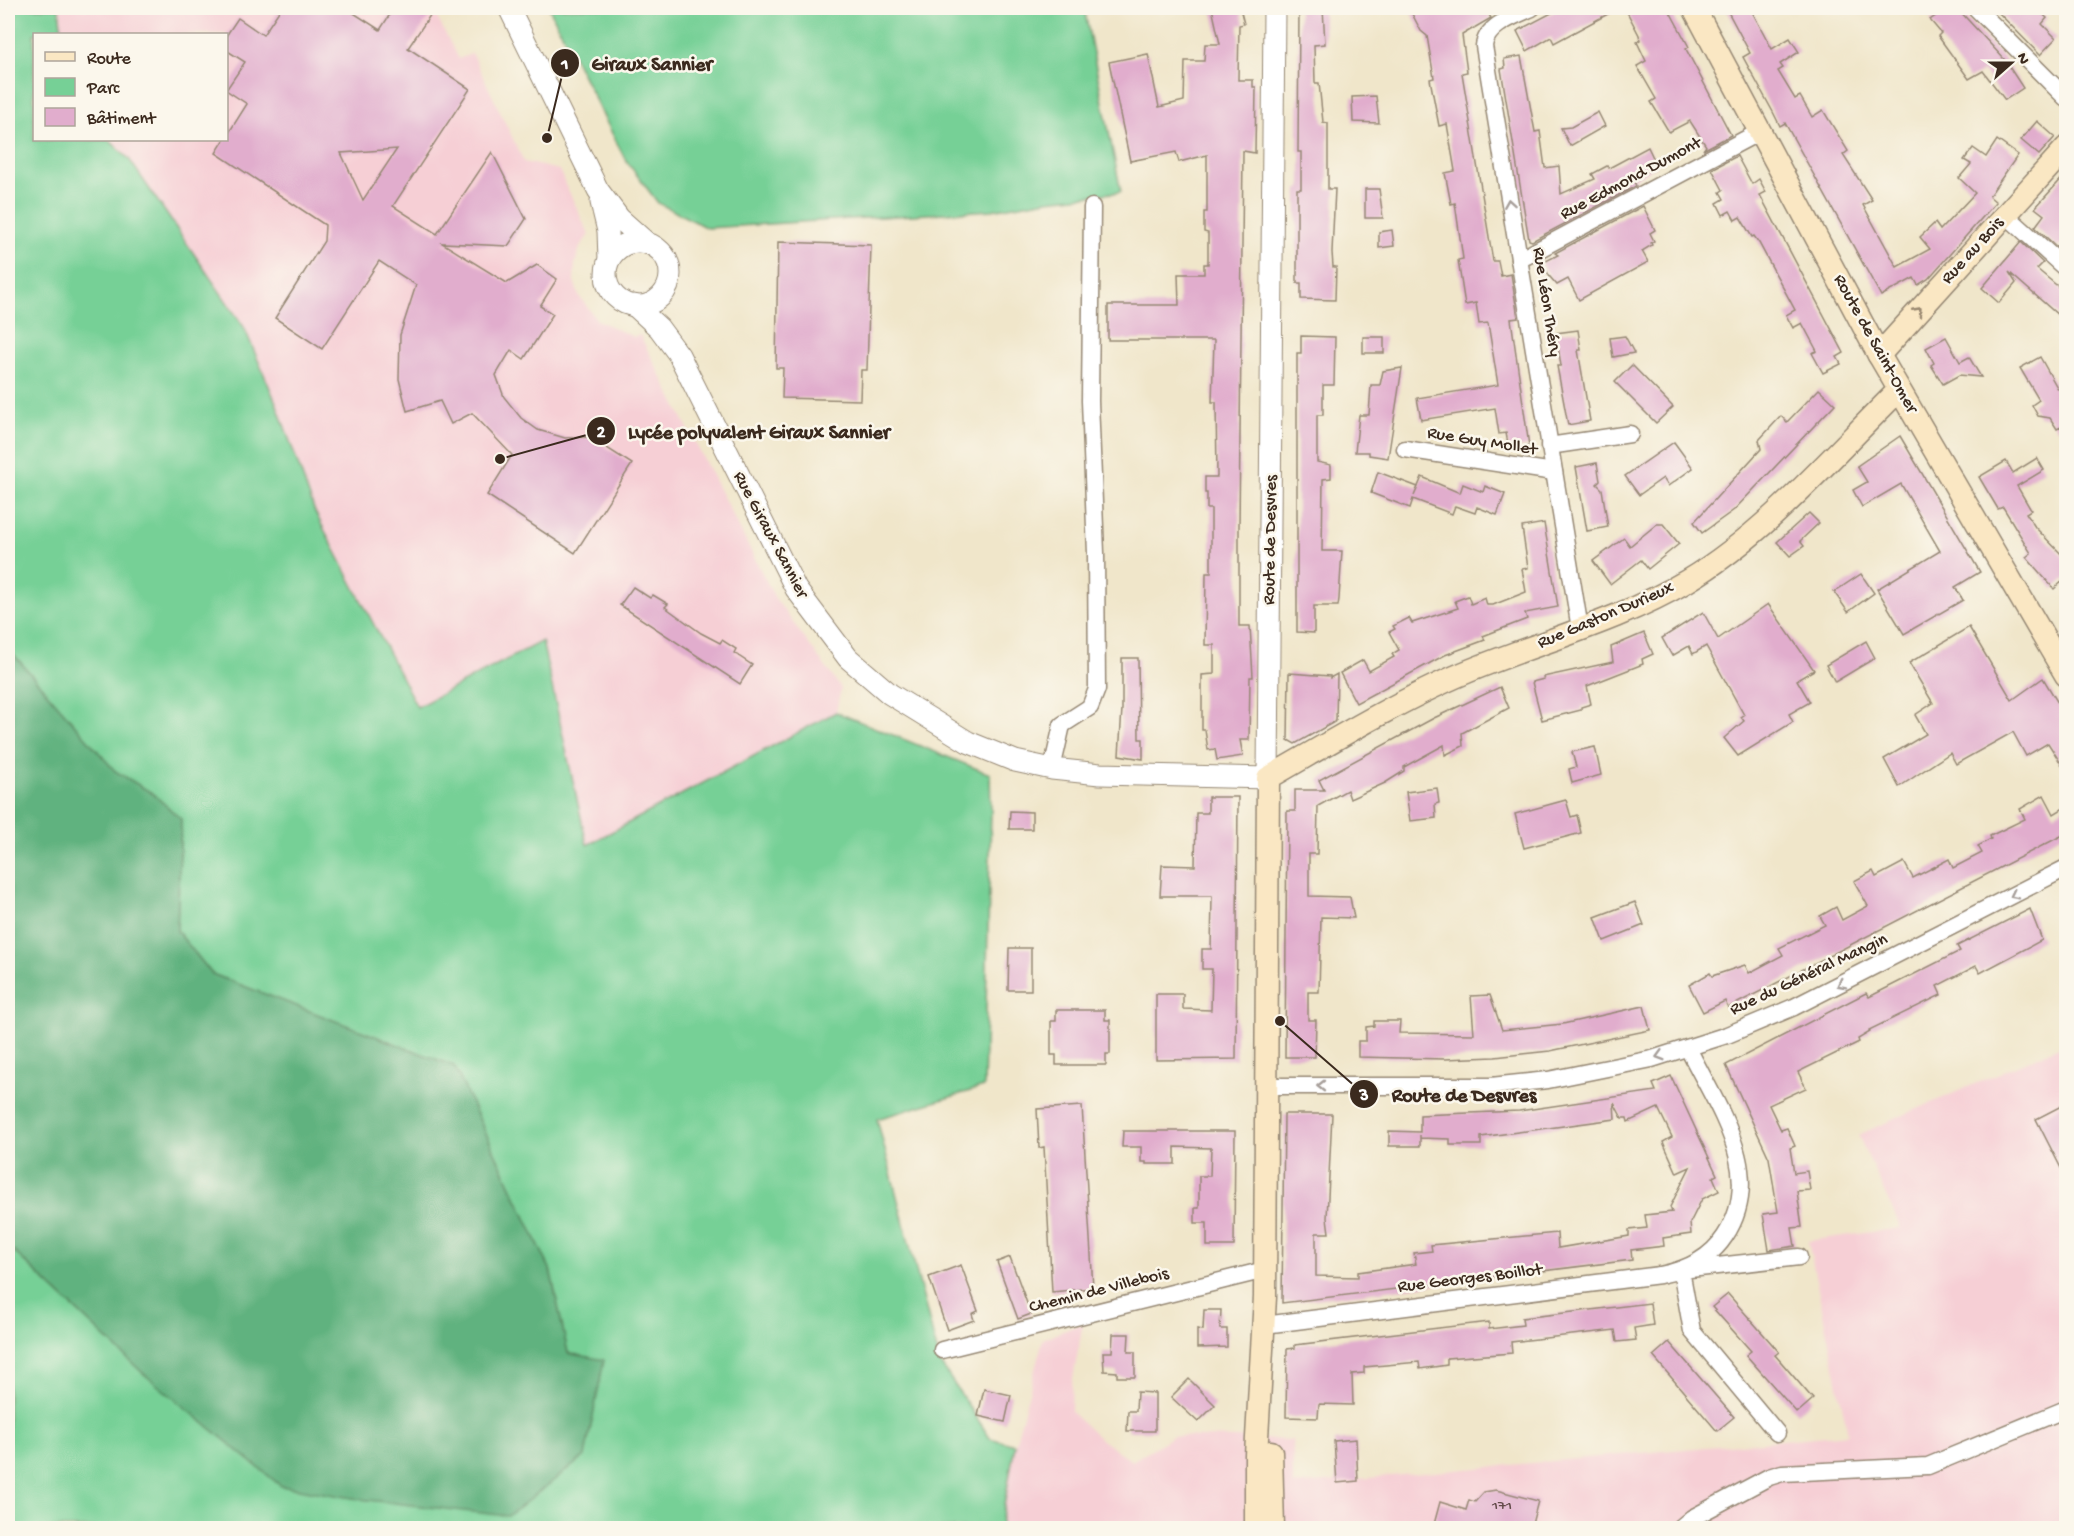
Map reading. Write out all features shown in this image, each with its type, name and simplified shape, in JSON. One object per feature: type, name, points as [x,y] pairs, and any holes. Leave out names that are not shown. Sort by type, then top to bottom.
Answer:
[{"type":"main road","name":"Route de Saint-Omer","points":[[1694,8],[1879,355],[2067,675]]},
{"type":"main road","name":"Rue au Bois","points":[[1879,355],[2067,148]]},
{"type":"main road","name":"Rue Gaston Durieux","points":[[1268,778],[1448,680],[1659,596],[1710,566],[1770,517],[1899,390]]},
{"type":"main road","name":"Route de Desvres","points":[[1256,1528],[1265,1270],[1268,778]]},
{"type":"main road","name":"Route de Desvres","points":[[1264,1325],[1273,1528]]},
{"type":"street","points":[[509,8],[598,190],[619,218],[647,243],[658,249],[666,259],[670,272],[668,284],[658,299],[648,304],[634,305],[620,300],[610,289],[606,271],[609,260],[608,231],[598,190]]},
{"type":"street","name":"Route de Desvres","points":[[1268,778],[1274,8]]},
{"type":"street","name":"Rue Léon Théry","points":[[1532,8],[1492,30],[1484,40],[1484,46],[1580,629]]},
{"type":"street","points":[[1976,8],[2067,98]]},
{"type":"street","name":"Rue Edmond Dumont","points":[[1519,260],[1761,131]]},
{"type":"street","points":[[1053,769],[1059,730],[1070,718],[1090,707],[1096,689],[1096,560],[1090,401],[1092,207]]},
{"type":"street","points":[[2006,215],[2067,269]]},
{"type":"street","points":[[609,260],[625,244],[647,243]]},
{"type":"street","name":"Rue Giraux Sannier","points":[[668,284],[670,325],[679,355],[790,579],[848,658],[890,694],[961,738],[1002,756],[1053,769],[1146,777],[1268,778]]},
{"type":"street","name":"Rue Giraux Sannier","points":[[634,305],[659,328],[679,355]]},
{"type":"street","points":[[1549,446],[1630,434]]},
{"type":"street","name":"Rue Guy Mollet","points":[[1405,449],[1554,472]]},
{"type":"street","name":"Rue du Général Mangin","points":[[1267,1086],[1501,1085],[1610,1069],[1688,1048],[1801,1004],[2067,868]]},
{"type":"street","name":"Rue Georges Boillot","points":[[1681,1270],[1705,1257],[1718,1246],[1734,1221],[1742,1193],[1742,1172],[1737,1151],[1688,1048]]},
{"type":"street","name":"Rue Georges Boillot","points":[[1264,1325],[1681,1270],[1799,1257]]},
{"type":"street","name":"Chemin de Villebois","points":[[942,1350],[1265,1270]]},
{"type":"street","points":[[1681,1270],[1692,1331],[1777,1433]]},
{"type":"street","points":[[1680,1528],[1692,1518],[1769,1477],[1782,1473],[1928,1466],[2067,1409]]},
{"type":"shaded area","points":[[59,8],[432,8],[459,59],[472,53],[524,162],[559,170],[589,235],[580,247],[575,264],[574,281],[579,296],[597,320],[634,337],[640,335],[775,598],[841,688],[836,712],[586,845],[542,642],[418,707],[315,512],[277,405],[244,327],[129,159],[110,141],[228,141],[228,33],[62,33]]},
{"type":"shaded area","points":[[2066,1044],[2066,1528],[1000,1528],[1015,1445],[1043,1339],[1083,1323],[1072,1384],[1071,1412],[1099,1438],[1132,1461],[1173,1436],[1293,1440],[1293,1485],[1848,1434],[1808,1241],[1901,1228],[1858,1135]]},
{"type":"green space","points":[[8,8],[59,8],[62,33],[33,33],[33,141],[110,141],[129,159],[244,327],[277,405],[315,512],[417,707],[542,641],[587,845],[836,712],[990,774],[984,1087],[877,1119],[940,1363],[990,1438],[1015,1445],[1000,1528],[8,1528],[8,1246],[144,1374],[568,1353],[550,1269],[454,1066],[212,974],[177,931],[181,819],[152,793],[115,771],[8,648]]},
{"type":"green space","points":[[549,8],[1084,8],[1121,192],[1047,200],[992,210],[707,228],[658,203],[625,159]]},
{"type":"green space","points":[[8,648],[115,771],[152,793],[181,819],[177,931],[212,974],[454,1066],[550,1269],[568,1353],[604,1360],[585,1456],[508,1516],[359,1499],[281,1486],[144,1374],[8,1246]]},
{"type":"building","points":[[281,8],[346,8],[380,30],[394,8],[435,8],[408,48],[470,89],[393,206],[437,234],[492,152],[526,219],[508,246],[442,243],[507,283],[537,265],[557,279],[540,306],[553,314],[524,359],[511,350],[496,375],[504,397],[521,418],[538,430],[565,438],[590,437],[632,464],[575,553],[487,495],[512,455],[472,413],[451,424],[440,401],[407,411],[399,379],[400,335],[416,285],[379,261],[322,349],[275,318],[324,241],[325,225],[216,153],[224,141],[228,141],[228,134],[247,104],[228,91],[228,87],[245,62],[228,51],[228,33],[238,18],[263,35]],"holes":[[[397,149],[363,200],[341,153]]]},
{"type":"building","points":[[1212,8],[1240,8],[1244,24],[1239,25],[1238,80],[1253,80],[1253,87],[1256,87],[1255,153],[1243,151],[1239,528],[1239,626],[1250,626],[1253,677],[1250,677],[1249,740],[1240,740],[1243,756],[1217,760],[1215,749],[1208,750],[1205,730],[1202,730],[1202,675],[1214,674],[1214,645],[1205,645],[1206,573],[1211,573],[1211,509],[1207,509],[1205,477],[1217,477],[1216,402],[1212,402],[1214,340],[1108,340],[1108,305],[1179,305],[1178,274],[1204,274],[1204,264],[1208,264],[1208,233],[1204,232],[1204,212],[1207,212],[1207,155],[1179,162],[1176,152],[1130,161],[1109,62],[1148,54],[1159,107],[1184,101],[1185,61],[1204,61],[1205,44],[1220,44]]},
{"type":"building","points":[[1299,8],[1323,8],[1325,44],[1314,45],[1315,83],[1319,83],[1323,122],[1328,123],[1328,189],[1335,189],[1332,252],[1333,267],[1336,267],[1335,300],[1301,299],[1301,283],[1297,283],[1297,189],[1301,189],[1301,152],[1298,152]]},
{"type":"building","points":[[1409,8],[1485,8],[1491,18],[1462,35],[1467,72],[1462,73],[1493,261],[1498,261],[1501,276],[1511,274],[1518,318],[1511,319],[1529,446],[1509,449],[1506,433],[1499,434],[1495,408],[1421,420],[1417,398],[1498,385],[1488,323],[1479,324],[1476,303],[1465,305],[1458,260],[1463,259],[1455,203],[1451,204],[1445,173],[1455,171],[1447,124],[1439,126],[1430,79],[1434,78],[1427,36],[1421,31]]},
{"type":"building","points":[[1561,8],[1619,8],[1554,43],[1551,37],[1527,51],[1517,31]]},
{"type":"building","points":[[1625,8],[1668,8],[1689,47],[1686,49],[1731,135],[1703,150],[1706,146],[1690,121],[1669,132],[1651,102],[1656,99],[1637,66],[1646,61],[1637,42],[1640,40],[1639,35]]},
{"type":"building","points":[[1726,8],[1750,8],[1772,49],[1790,38],[1799,52],[1780,64],[1783,68],[1778,71],[1795,99],[1800,96],[1812,117],[1823,110],[1848,151],[1843,155],[1872,200],[1863,205],[1897,267],[1930,249],[1920,237],[1935,223],[1940,230],[1975,193],[1959,178],[1971,164],[1964,160],[1973,148],[1986,157],[1997,140],[2018,155],[1989,196],[1996,202],[1928,279],[1918,285],[1914,278],[1881,296],[1785,123],[1780,126],[1743,57],[1750,53]]},
{"type":"building","points":[[1930,8],[1957,8],[2004,59],[2023,88],[2005,100],[1983,71],[1969,79],[1938,36],[1941,33],[1930,20],[1937,15]]},
{"type":"building","points":[[1994,8],[2036,8],[2047,18],[2042,24],[2056,38],[2040,55]]},
{"type":"building","points":[[1521,56],[1535,132],[1540,131],[1545,168],[1559,166],[1561,194],[1595,179],[1592,174],[1607,166],[1609,168],[1648,147],[1657,166],[1633,179],[1636,186],[1532,241],[1529,240],[1501,69],[1505,68],[1504,59]]},
{"type":"building","points":[[1376,96],[1379,123],[1353,122],[1352,97]]},
{"type":"building","points":[[1598,112],[1605,126],[1570,146],[1561,128],[1571,127]]},
{"type":"building","points":[[2037,121],[2055,137],[2039,155],[2021,140]]},
{"type":"building","points":[[1737,156],[1752,184],[1759,179],[1766,192],[1760,195],[1844,353],[1837,357],[1841,364],[1823,373],[1812,353],[1817,351],[1802,323],[1793,328],[1786,315],[1795,310],[1759,243],[1754,236],[1752,237],[1740,217],[1735,220],[1730,211],[1723,215],[1717,203],[1724,199],[1720,192],[1723,190],[1712,169]]},
{"type":"building","points":[[2067,173],[2067,250],[2060,244],[2057,247],[2035,227],[2044,215],[2035,208]]},
{"type":"building","points":[[1365,189],[1379,189],[1383,218],[1365,218]]},
{"type":"building","points":[[1643,206],[1655,230],[1650,233],[1654,241],[1652,245],[1642,251],[1648,262],[1579,300],[1568,279],[1557,285],[1550,277],[1542,263],[1558,255],[1555,253]]},
{"type":"building","points":[[1392,230],[1394,246],[1379,248],[1379,232]]},
{"type":"building","points":[[778,242],[871,245],[867,370],[861,370],[860,400],[782,398],[783,368],[776,368]]},
{"type":"building","points":[[2021,242],[2043,263],[2037,269],[2067,294],[2067,323],[2009,272],[2016,283],[1999,303],[1982,288]]},
{"type":"building","points":[[1578,330],[1581,350],[1578,350],[1590,421],[1568,425],[1557,366],[1561,366],[1556,333]]},
{"type":"building","points":[[1301,336],[1335,337],[1334,385],[1323,385],[1323,415],[1317,415],[1317,462],[1331,465],[1331,478],[1323,479],[1322,551],[1342,551],[1339,599],[1338,606],[1314,606],[1314,633],[1297,632],[1297,353],[1301,353]]},
{"type":"building","points":[[1625,336],[1634,353],[1613,357],[1610,338]]},
{"type":"building","points":[[1363,337],[1384,337],[1384,353],[1363,353]]},
{"type":"building","points":[[1946,337],[1960,362],[1969,357],[1981,377],[1959,375],[1943,384],[1931,365],[1934,363],[1926,348]]},
{"type":"building","points":[[2040,357],[2058,389],[2060,388],[2067,398],[2067,424],[2057,429],[2050,418],[2038,416],[2032,405],[2039,400],[2020,368]]},
{"type":"building","points":[[1632,365],[1673,407],[1656,423],[1615,382]]},
{"type":"building","points":[[1402,368],[1388,458],[1369,455],[1369,452],[1355,452],[1359,415],[1369,415],[1371,385],[1380,385],[1383,371]]},
{"type":"building","points":[[1819,389],[1835,404],[1734,510],[1702,533],[1694,522],[1761,449],[1759,440],[1781,416],[1787,422]]},
{"type":"building","points":[[1900,436],[1980,572],[1955,587],[1963,600],[1904,634],[1877,589],[1940,551],[1901,484],[1862,507],[1853,490],[1867,482],[1857,466]]},
{"type":"building","points":[[1674,442],[1693,468],[1668,486],[1663,478],[1639,495],[1625,476]]},
{"type":"building","points":[[2037,458],[2044,470],[2017,486],[2031,510],[2026,513],[2035,527],[2067,560],[2067,577],[2054,589],[2026,557],[2031,553],[2003,507],[1998,509],[1979,477],[2006,461],[2013,473]]},
{"type":"building","points":[[1597,463],[1600,481],[1597,484],[1602,489],[1608,527],[1587,531],[1576,467]]},
{"type":"building","points":[[1378,472],[1418,487],[1422,477],[1460,493],[1463,484],[1483,492],[1485,486],[1505,494],[1497,515],[1477,507],[1475,513],[1455,506],[1452,514],[1413,499],[1410,508],[1371,493]]},
{"type":"building","points":[[1809,513],[1819,523],[1800,541],[1804,546],[1790,556],[1777,542]]},
{"type":"building","points":[[1544,523],[1558,607],[1525,613],[1527,619],[1483,636],[1485,640],[1445,655],[1356,703],[1340,673],[1363,660],[1369,671],[1394,657],[1392,654],[1399,650],[1389,632],[1395,629],[1393,626],[1409,618],[1412,623],[1458,608],[1455,601],[1468,596],[1471,604],[1485,598],[1487,605],[1493,605],[1526,592],[1522,569],[1528,568],[1522,527]]},
{"type":"building","points":[[1657,524],[1663,524],[1679,544],[1648,569],[1641,560],[1610,584],[1593,561],[1624,538],[1630,546]]},
{"type":"building","points":[[1861,574],[1874,593],[1848,612],[1834,592]]},
{"type":"building","points":[[633,587],[650,598],[653,595],[668,604],[665,607],[701,633],[720,643],[722,640],[736,649],[734,653],[752,665],[740,684],[620,605]]},
{"type":"building","points":[[1768,604],[1814,670],[1797,680],[1810,702],[1789,714],[1793,722],[1738,756],[1724,738],[1744,721],[1741,717],[1744,715],[1706,646],[1693,654],[1689,646],[1672,656],[1662,638],[1703,612],[1718,639]]},
{"type":"building","points":[[1969,627],[2012,700],[2043,678],[2067,718],[2067,773],[2048,743],[2026,756],[2013,732],[1956,764],[1950,753],[1899,787],[1884,759],[1926,734],[1915,715],[1933,703],[1909,663]]},
{"type":"building","points":[[1644,633],[1653,654],[1642,659],[1643,664],[1587,686],[1591,704],[1581,707],[1581,710],[1542,720],[1532,682],[1544,679],[1543,677],[1613,662],[1611,647]]},
{"type":"building","points":[[1866,641],[1875,658],[1835,682],[1826,665]]},
{"type":"building","points":[[1122,658],[1138,658],[1139,739],[1143,739],[1143,759],[1119,755]]},
{"type":"building","points":[[1289,673],[1330,676],[1330,678],[1337,674],[1336,721],[1295,744],[1288,740]]},
{"type":"building","points":[[1500,687],[1509,708],[1462,733],[1463,746],[1445,755],[1444,745],[1404,767],[1404,771],[1385,783],[1350,799],[1347,790],[1318,806],[1317,854],[1309,854],[1309,896],[1350,897],[1354,918],[1321,917],[1319,992],[1308,992],[1308,1020],[1316,1020],[1315,1057],[1285,1057],[1287,811],[1295,811],[1295,790],[1324,790],[1319,780],[1434,718]]},
{"type":"building","points":[[1595,747],[1601,775],[1572,783],[1569,769],[1576,767],[1572,752]]},
{"type":"building","points":[[1437,788],[1439,803],[1435,804],[1436,818],[1410,821],[1406,792]]},
{"type":"building","points":[[2044,795],[2054,814],[2067,806],[2067,833],[1728,1008],[1725,1001],[1703,1012],[1689,985],[1710,973],[1712,976],[1745,965],[1749,973],[1783,955],[1779,948],[1825,925],[1820,916],[1836,907],[1842,920],[1868,906],[1854,881],[1873,871],[1876,877],[1904,862],[1913,878],[1949,859],[1953,868],[1982,853],[1978,846],[1991,839],[1990,836],[2025,819],[2020,809]]},
{"type":"building","points":[[1208,797],[1238,797],[1236,1059],[1156,1060],[1156,994],[1183,994],[1183,1009],[1211,1010],[1212,969],[1202,969],[1202,949],[1211,949],[1212,896],[1160,896],[1162,865],[1195,866],[1196,813],[1208,813]]},
{"type":"building","points":[[1566,800],[1571,817],[1577,815],[1581,833],[1524,848],[1515,814]]},
{"type":"building","points":[[1010,811],[1032,812],[1032,829],[1009,829]]},
{"type":"building","points":[[1635,902],[1644,925],[1604,941],[1595,917]]},
{"type":"building","points":[[2030,909],[2042,940],[1980,973],[1976,966],[1937,986],[1941,995],[1869,1030],[1870,1032],[1858,1039],[1859,1042],[1798,1072],[1806,1088],[1769,1105],[1781,1130],[1787,1128],[1795,1146],[1790,1148],[1794,1173],[1807,1171],[1810,1190],[1797,1191],[1802,1227],[1792,1228],[1795,1246],[1769,1250],[1763,1214],[1778,1212],[1769,1158],[1726,1065],[1866,993],[1869,997],[1960,951],[1957,946]]},
{"type":"building","points":[[1009,948],[1031,948],[1031,990],[1008,990]]},
{"type":"building","points":[[1490,995],[1502,1030],[1563,1024],[1644,1006],[1650,1030],[1550,1051],[1495,1057],[1445,1059],[1358,1057],[1358,1041],[1366,1041],[1366,1027],[1374,1026],[1374,1021],[1400,1021],[1399,1033],[1474,1034],[1471,996]]},
{"type":"building","points":[[1056,1010],[1105,1010],[1105,1020],[1110,1020],[1110,1054],[1106,1054],[1106,1065],[1056,1065],[1056,1055],[1051,1055],[1051,1021],[1056,1021]]},
{"type":"building","points":[[1671,1076],[1717,1175],[1713,1177],[1719,1191],[1702,1199],[1690,1223],[1691,1234],[1663,1238],[1664,1246],[1631,1250],[1632,1260],[1282,1303],[1284,1114],[1332,1114],[1327,1218],[1329,1233],[1316,1233],[1316,1276],[1358,1277],[1358,1272],[1416,1264],[1414,1253],[1432,1251],[1431,1245],[1557,1233],[1558,1248],[1629,1236],[1629,1230],[1647,1228],[1645,1215],[1672,1212],[1670,1207],[1690,1167],[1677,1173],[1663,1142],[1672,1137],[1658,1108],[1628,1122],[1627,1118],[1622,1118],[1614,1103],[1615,1119],[1481,1137],[1481,1145],[1450,1145],[1450,1139],[1420,1138],[1420,1146],[1389,1146],[1389,1131],[1420,1132],[1420,1115],[1519,1111],[1656,1091],[1653,1084]]},
{"type":"building","points":[[2067,1103],[2067,1180],[2036,1119]]},
{"type":"building","points":[[1082,1106],[1093,1288],[1052,1292],[1044,1147],[1039,1148],[1037,1109]]},
{"type":"building","points":[[1123,1131],[1235,1131],[1234,1246],[1207,1246],[1207,1223],[1195,1223],[1195,1208],[1199,1208],[1199,1176],[1210,1176],[1211,1148],[1175,1147],[1175,1164],[1146,1164],[1146,1162],[1141,1162],[1141,1147],[1122,1147]]},
{"type":"building","points":[[1010,1257],[1031,1314],[1018,1319],[997,1262]]},
{"type":"building","points":[[961,1265],[978,1311],[972,1314],[974,1320],[947,1330],[929,1277]]},
{"type":"building","points":[[1728,1294],[1779,1352],[1775,1355],[1813,1399],[1797,1413],[1746,1355],[1751,1351],[1712,1307]]},
{"type":"building","points":[[1650,1303],[1653,1325],[1634,1328],[1636,1340],[1617,1342],[1615,1330],[1511,1342],[1512,1353],[1447,1358],[1447,1365],[1420,1369],[1419,1362],[1364,1367],[1364,1373],[1352,1374],[1353,1405],[1319,1404],[1318,1418],[1286,1417],[1287,1349],[1295,1348],[1295,1345],[1489,1322],[1489,1329],[1523,1325],[1522,1318]]},
{"type":"building","points":[[1204,1310],[1221,1310],[1220,1329],[1227,1329],[1227,1347],[1197,1348],[1197,1329],[1203,1330]]},
{"type":"building","points":[[1113,1334],[1129,1334],[1128,1352],[1135,1352],[1135,1377],[1117,1377],[1117,1372],[1104,1371],[1103,1352],[1112,1352]]},
{"type":"building","points":[[1669,1342],[1734,1417],[1717,1431],[1653,1356]]},
{"type":"building","points":[[1189,1379],[1215,1405],[1198,1422],[1171,1397]]},
{"type":"building","points":[[984,1389],[1011,1395],[1005,1422],[978,1416]]},
{"type":"building","points":[[1137,1392],[1155,1393],[1155,1431],[1127,1431],[1128,1411],[1136,1411]]},
{"type":"building","points":[[1356,1439],[1358,1481],[1337,1483],[1334,1441]]},
{"type":"building","points":[[1496,1490],[1538,1501],[1531,1528],[1433,1528],[1440,1502],[1466,1510],[1469,1500],[1475,1502],[1484,1492]]},
{"type":"place","name":"Giraux Sannier","points":[[547,138]]},
{"type":"place","name":"Lycée polyvalent Giraux Sannier","points":[[500,459]]},
{"type":"place","name":"Route de Desvres","points":[[1280,1021]]}]
